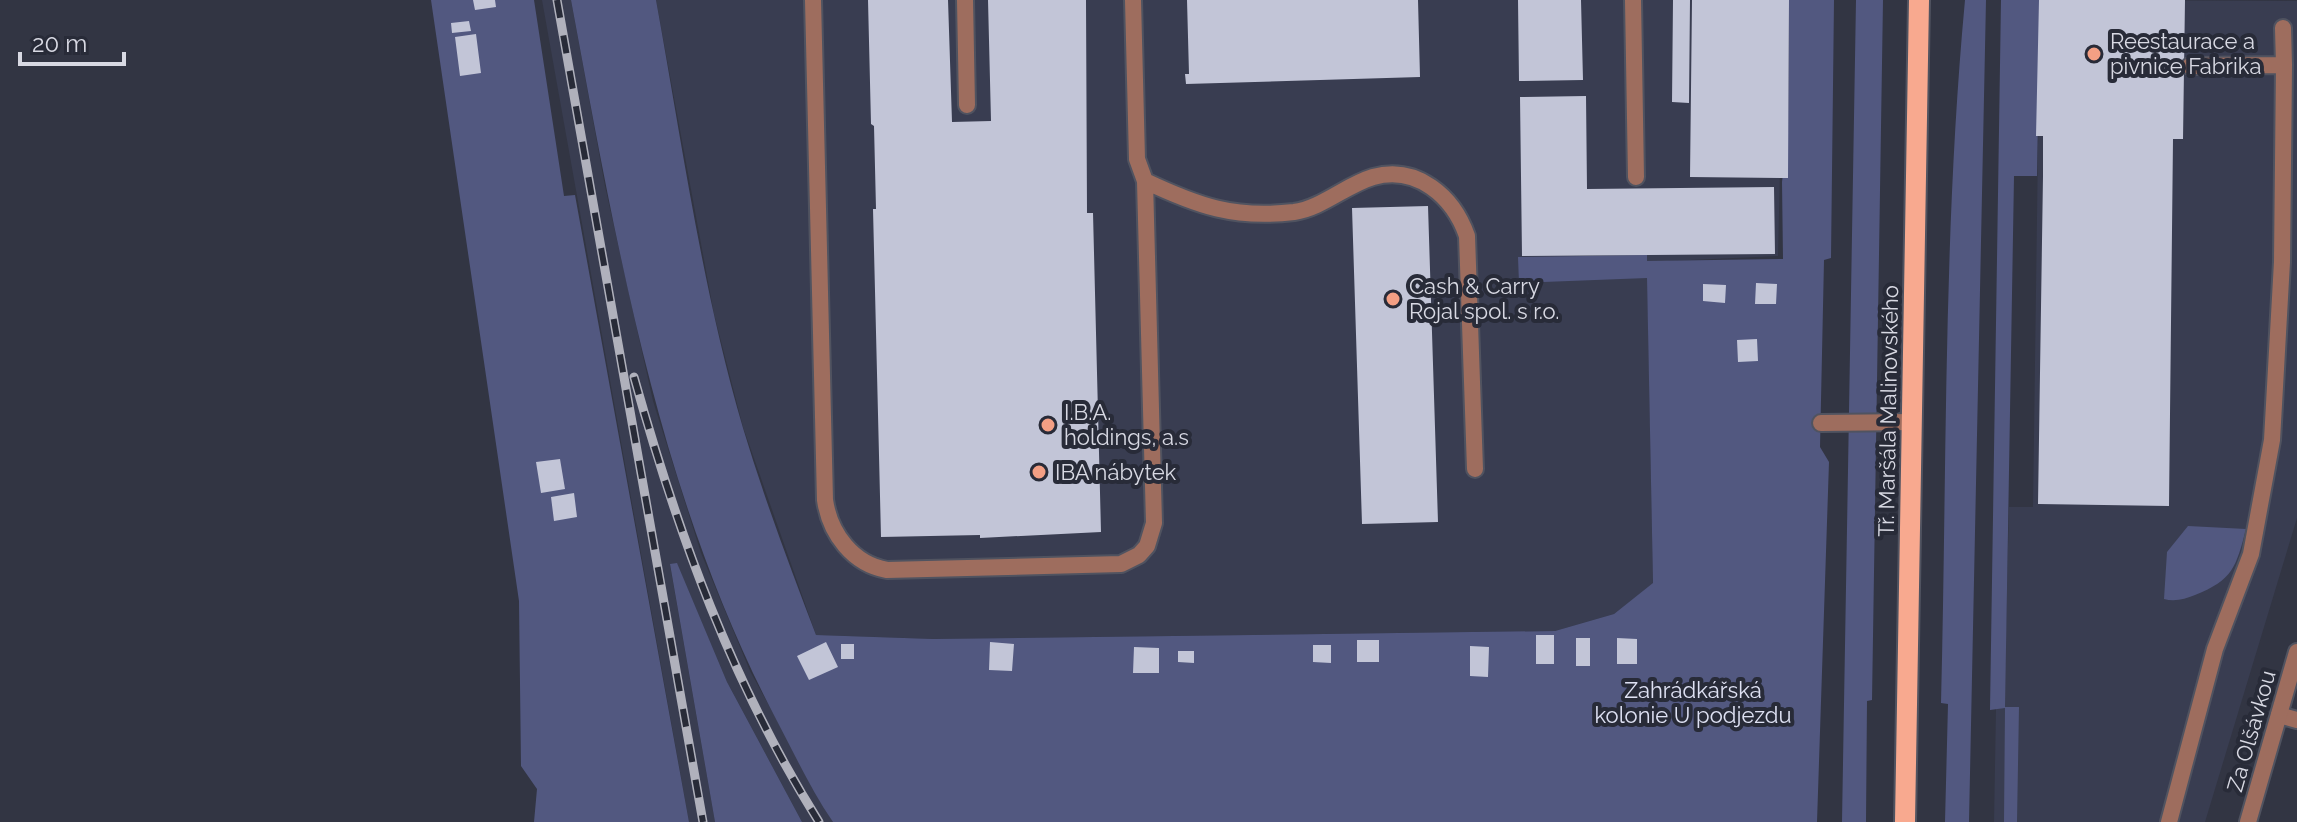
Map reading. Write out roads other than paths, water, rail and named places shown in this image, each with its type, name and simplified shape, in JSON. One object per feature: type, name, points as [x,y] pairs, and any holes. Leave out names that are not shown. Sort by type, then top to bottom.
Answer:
[{"type":"main road","name":"Tř. Maršála Malinovského","points":[[1905,822],[1919,0]]},
{"type":"street","points":[[813,0],[825,500],[831,525],[839,537],[868,564],[887,570],[1113,565],[1131,561],[1147,546],[1152,536],[1154,489],[1145,181],[1137,159],[1133,0]]},
{"type":"street","points":[[965,0],[967,105]]},
{"type":"street","points":[[1633,0],[1636,177]]},
{"type":"street","points":[[2169,822],[2215,649],[2251,554],[2272,440],[2290,224],[2283,28]]},
{"type":"street","points":[[2190,66],[2284,65]]},
{"type":"street","points":[[1145,181],[1197,206],[1248,214],[1297,211],[1371,178],[1391,174],[1426,182],[1440,193],[1454,207],[1467,236],[1475,469]]},
{"type":"street","points":[[1821,423],[1912,422]]},
{"type":"street","name":"Za Olšávkou","points":[[2248,822],[2297,652]]},
{"type":"street","points":[[2279,715],[2297,720]]},
{"type":"railway","points":[[557,0],[703,822]]},
{"type":"railway","points":[[634,377],[669,493],[710,606],[760,716],[819,822]]},
{"type":"place","name":"Reestaurace a pivnice Fabrika","points":[[2094,54]]},
{"type":"place","name":"Cash & Carry Rojal spol. s r.o.","points":[[1393,299]]},
{"type":"place","name":"I.B.A. holdings, a.s","points":[[1048,425]]},
{"type":"place","name":"IBA nábytek","points":[[1039,472]]},
{"type":"park label","name":"Zahrádkářská kolonie U podjezdu","points":[[1693,702]]}]
